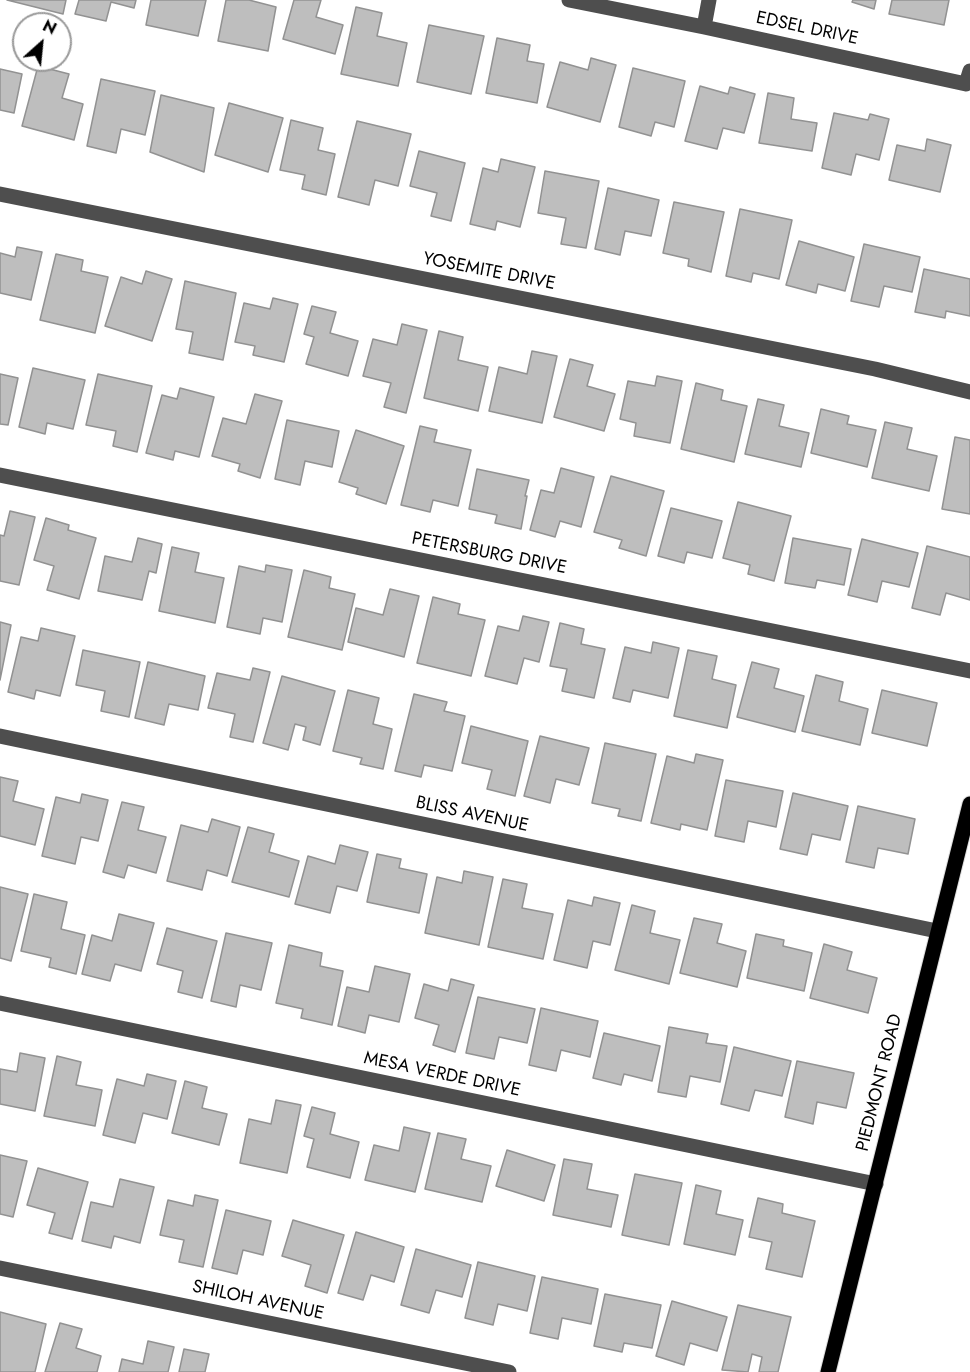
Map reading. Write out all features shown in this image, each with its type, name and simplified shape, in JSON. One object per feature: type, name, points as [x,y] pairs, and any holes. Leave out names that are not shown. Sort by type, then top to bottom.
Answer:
[{"type":"main road","name":"PIEDMONT ROAD","points":[[828,1372],[970,804]]},
{"type":"street","name":"EDSEL DRIVE","points":[[569,0],[968,77]]},
{"type":"street","points":[[704,27],[709,0]]},
{"type":"street","name":"YOSEMITE DRIVE","points":[[0,194],[852,364],[970,392]]},
{"type":"street","name":"PETERSBURG DRIVE","points":[[0,476],[970,671]]},
{"type":"street","name":"BLISS AVENUE","points":[[0,736],[937,931]]},
{"type":"street","name":"MESA VERDE DRIVE","points":[[0,1003],[876,1184]]},
{"type":"street","name":"SHILOH AVENUE","points":[[0,1268],[509,1372]]},
{"type":"building","points":[[7,0],[66,0],[63,12]]},
{"type":"building","points":[[79,0],[136,0],[134,8],[111,2],[106,21],[75,14]]},
{"type":"building","points":[[151,0],[206,0],[198,36],[146,25]]},
{"type":"building","points":[[226,0],[249,0],[276,7],[268,51],[218,41]]},
{"type":"building","points":[[294,0],[321,0],[316,17],[343,25],[335,54],[283,39]]},
{"type":"building","points":[[853,0],[876,0],[874,9],[852,2]]},
{"type":"building","points":[[892,0],[949,0],[944,25],[889,14]]},
{"type":"building","points":[[356,7],[382,13],[377,36],[407,43],[398,86],[341,74]]},
{"type":"building","points":[[429,25],[484,36],[471,94],[417,82]]},
{"type":"building","points":[[497,38],[530,45],[527,61],[544,64],[537,103],[486,93]]},
{"type":"building","points":[[591,58],[616,65],[600,122],[547,107],[560,62],[588,70]]},
{"type":"building","points":[[633,68],[685,81],[674,127],[655,122],[651,136],[619,127]]},
{"type":"building","points":[[0,69],[22,74],[14,113],[0,110]]},
{"type":"building","points":[[36,72],[69,74],[62,98],[83,104],[74,140],[22,126]]},
{"type":"building","points":[[101,79],[155,91],[145,135],[121,129],[116,153],[87,146]]},
{"type":"building","points":[[700,86],[728,94],[730,87],[755,94],[744,133],[723,128],[717,149],[685,141]]},
{"type":"building","points":[[768,93],[794,98],[791,119],[817,123],[812,151],[759,143]]},
{"type":"building","points":[[161,95],[214,108],[204,172],[150,152]]},
{"type":"building","points":[[229,103],[283,118],[268,172],[215,155]]},
{"type":"building","points":[[834,113],[868,120],[870,114],[889,119],[879,160],[856,154],[851,175],[822,168]]},
{"type":"building","points":[[291,120],[323,128],[318,150],[335,154],[326,195],[302,189],[305,175],[280,170]]},
{"type":"building","points":[[357,121],[411,134],[398,186],[375,180],[369,205],[338,197]]},
{"type":"building","points":[[927,139],[951,145],[940,192],[889,180],[897,145],[925,151]]},
{"type":"building","points":[[419,151],[465,163],[451,221],[431,216],[437,193],[410,186]]},
{"type":"building","points":[[501,159],[535,167],[520,227],[497,221],[495,230],[470,224],[483,168],[498,172]]},
{"type":"building","points":[[545,171],[599,181],[586,248],[561,244],[566,218],[538,213]]},
{"type":"building","points":[[608,188],[659,200],[651,236],[625,231],[620,255],[595,249]]},
{"type":"building","points":[[674,202],[724,212],[711,272],[688,266],[689,259],[663,253]]},
{"type":"building","points":[[740,209],[792,220],[779,279],[753,273],[751,282],[726,276]]},
{"type":"building","points":[[799,241],[854,257],[845,291],[818,284],[816,293],[786,285]]},
{"type":"building","points":[[864,244],[920,257],[912,292],[884,286],[879,307],[851,301]]},
{"type":"building","points":[[17,247],[42,252],[31,300],[0,293],[0,253],[15,257]]},
{"type":"building","points":[[56,254],[83,260],[81,271],[108,277],[95,333],[40,320]]},
{"type":"building","points":[[924,269],[970,279],[970,316],[946,311],[945,318],[915,312]]},
{"type":"building","points":[[146,271],[172,279],[152,341],[105,326],[121,277],[142,284]]},
{"type":"building","points":[[185,281],[236,293],[223,360],[189,353],[193,332],[176,329]]},
{"type":"building","points":[[273,298],[298,304],[284,362],[253,355],[255,346],[235,342],[244,303],[270,309]]},
{"type":"building","points":[[312,306],[336,312],[330,333],[358,341],[348,376],[306,364],[314,337],[304,334]]},
{"type":"building","points":[[402,324],[427,330],[406,413],[384,407],[391,383],[363,376],[373,339],[397,345]]},
{"type":"building","points":[[439,331],[463,337],[458,360],[488,367],[478,411],[424,398]]},
{"type":"building","points":[[532,351],[557,356],[542,423],[489,411],[499,367],[527,374]]},
{"type":"building","points":[[570,359],[593,365],[587,386],[615,394],[604,431],[554,417]]},
{"type":"building","points":[[33,368],[85,380],[73,429],[47,423],[45,434],[19,427]]},
{"type":"building","points":[[0,374],[18,378],[8,425],[0,424]]},
{"type":"building","points":[[98,374],[152,386],[137,452],[113,446],[116,431],[86,425]]},
{"type":"building","points":[[657,376],[682,381],[670,443],[634,436],[636,423],[620,419],[628,381],[655,386]]},
{"type":"building","points":[[696,383],[723,390],[721,400],[747,406],[734,462],[681,449]]},
{"type":"building","points":[[180,388],[214,397],[199,457],[175,451],[173,460],[146,453],[162,395],[177,399]]},
{"type":"building","points":[[255,394],[282,401],[260,478],[238,471],[240,464],[212,456],[223,418],[246,424]]},
{"type":"building","points":[[758,399],[784,405],[779,426],[809,433],[801,467],[745,454]]},
{"type":"building","points":[[821,409],[849,416],[847,424],[876,430],[867,467],[811,453]]},
{"type":"building","points":[[287,420],[339,431],[332,467],[305,461],[300,485],[275,479]]},
{"type":"building","points":[[885,422],[912,428],[907,449],[937,456],[929,491],[872,478]]},
{"type":"building","points":[[420,426],[437,430],[434,442],[471,450],[458,506],[433,500],[430,512],[401,505]]},
{"type":"building","points":[[356,430],[404,446],[386,504],[356,494],[358,488],[339,482]]},
{"type":"building","points":[[955,437],[970,440],[970,514],[942,509]]},
{"type":"building","points":[[561,468],[594,477],[581,527],[560,521],[555,537],[530,530],[541,490],[554,493]]},
{"type":"building","points":[[477,469],[529,480],[521,529],[495,523],[497,515],[469,509]]},
{"type":"building","points":[[611,476],[664,491],[646,556],[619,548],[622,540],[594,532]]},
{"type":"building","points":[[738,502],[791,516],[774,581],[748,574],[750,565],[723,558]]},
{"type":"building","points":[[671,508],[722,521],[712,558],[687,552],[684,563],[658,556]]},
{"type":"building","points":[[10,511],[35,517],[19,585],[0,581],[0,535],[4,536]]},
{"type":"building","points":[[46,518],[69,525],[68,530],[96,538],[79,599],[47,590],[54,566],[34,560]]},
{"type":"building","points":[[138,538],[162,544],[156,573],[149,571],[142,600],[98,591],[105,556],[132,562]]},
{"type":"building","points":[[793,538],[851,549],[844,585],[817,580],[815,588],[785,583]]},
{"type":"building","points":[[862,539],[918,553],[909,587],[882,581],[877,602],[848,595]]},
{"type":"building","points":[[927,546],[970,557],[970,600],[946,593],[940,615],[912,608]]},
{"type":"building","points":[[172,547],[199,553],[195,572],[224,578],[215,623],[159,611]]},
{"type":"building","points":[[266,565],[292,570],[282,622],[263,618],[260,634],[227,627],[239,566],[265,572]]},
{"type":"building","points":[[304,570],[331,577],[329,588],[355,594],[342,650],[288,637]]},
{"type":"building","points":[[390,589],[419,596],[404,657],[348,642],[356,608],[383,615]]},
{"type":"building","points":[[433,597],[460,604],[458,614],[485,620],[471,676],[417,663]]},
{"type":"building","points":[[523,616],[549,622],[539,662],[524,658],[517,684],[485,676],[498,626],[519,631]]},
{"type":"building","points":[[0,622],[11,625],[0,680]]},
{"type":"building","points":[[560,623],[584,629],[581,644],[605,649],[594,698],[562,691],[567,669],[550,666]]},
{"type":"building","points":[[41,628],[75,636],[60,696],[36,690],[34,699],[8,692],[21,637],[38,641]]},
{"type":"building","points":[[653,642],[679,648],[668,698],[633,690],[630,702],[613,698],[625,647],[651,653]]},
{"type":"building","points":[[83,650],[140,662],[129,717],[101,711],[105,691],[76,685]]},
{"type":"building","points":[[688,650],[717,656],[712,679],[736,685],[727,728],[674,716]]},
{"type":"building","points":[[148,662],[205,676],[198,710],[169,704],[164,725],[135,718]]},
{"type":"building","points":[[752,662],[779,669],[774,688],[804,696],[795,732],[737,717]]},
{"type":"building","points":[[253,668],[270,672],[253,742],[230,737],[235,714],[208,708],[217,673],[250,680]]},
{"type":"building","points":[[816,675],[843,682],[839,701],[868,709],[860,745],[802,731]]},
{"type":"building","points":[[282,676],[335,691],[320,745],[303,740],[306,727],[295,724],[288,750],[263,743]]},
{"type":"building","points":[[348,690],[379,698],[373,724],[392,729],[383,769],[360,764],[362,758],[333,751]]},
{"type":"building","points":[[882,690],[937,703],[927,746],[872,733]]},
{"type":"building","points":[[414,694],[447,702],[444,711],[465,716],[452,771],[424,765],[421,777],[395,771]]},
{"type":"building","points":[[471,726],[528,741],[515,796],[487,789],[492,770],[462,763]]},
{"type":"building","points":[[540,736],[589,748],[579,785],[556,779],[550,803],[524,796]]},
{"type":"building","points":[[605,743],[656,754],[641,821],[618,816],[620,809],[592,803]]},
{"type":"building","points":[[696,754],[723,760],[707,830],[681,824],[680,830],[651,823],[667,756],[694,763]]},
{"type":"building","points":[[0,777],[18,781],[13,801],[44,809],[35,845],[0,836]]},
{"type":"building","points":[[726,780],[783,791],[776,827],[748,821],[744,842],[715,836]]},
{"type":"building","points":[[793,793],[848,806],[840,840],[812,834],[807,855],[780,849]]},
{"type":"building","points":[[82,794],[108,800],[98,841],[81,837],[75,864],[42,856],[56,797],[80,803]]},
{"type":"building","points":[[122,802],[144,807],[138,830],[166,837],[156,873],[128,865],[124,878],[103,872]]},
{"type":"building","points":[[858,806],[915,819],[908,854],[878,848],[874,868],[846,862]]},
{"type":"building","points":[[212,819],[240,827],[227,876],[207,870],[202,890],[167,881],[181,825],[208,832]]},
{"type":"building","points":[[248,827],[274,834],[269,852],[299,861],[289,897],[232,882]]},
{"type":"building","points":[[340,845],[368,852],[357,891],[337,886],[330,913],[295,904],[308,856],[335,864]]},
{"type":"building","points":[[377,854],[401,859],[399,868],[427,874],[419,913],[367,902]]},
{"type":"building","points":[[464,871],[493,877],[479,945],[425,933],[437,877],[462,883]]},
{"type":"building","points":[[503,879],[527,884],[522,908],[553,914],[543,959],[488,947]]},
{"type":"building","points":[[0,887],[28,894],[11,961],[0,958]]},
{"type":"building","points":[[34,894],[67,902],[61,929],[85,935],[76,974],[49,967],[51,958],[21,951]]},
{"type":"building","points":[[594,897],[620,903],[610,945],[593,941],[587,968],[554,960],[568,900],[592,906]]},
{"type":"building","points":[[632,905],[655,911],[650,933],[680,940],[669,984],[615,970]]},
{"type":"building","points":[[119,914],[154,923],[141,971],[115,964],[110,981],[82,974],[92,935],[112,941]]},
{"type":"building","points":[[694,918],[722,924],[717,943],[746,951],[737,987],[680,973]]},
{"type":"building","points":[[167,928],[217,941],[202,998],[178,992],[183,971],[157,964]]},
{"type":"building","points":[[226,933],[272,943],[261,990],[240,985],[236,1007],[211,1001]]},
{"type":"building","points":[[756,934],[784,940],[783,946],[812,953],[804,991],[747,978]]},
{"type":"building","points":[[824,944],[852,952],[847,970],[877,978],[868,1013],[810,998]]},
{"type":"building","points":[[289,945],[322,953],[320,966],[343,971],[332,1025],[301,1018],[303,1009],[276,1003]]},
{"type":"building","points":[[375,966],[410,974],[399,1022],[369,1015],[365,1033],[338,1026],[347,987],[369,992]]},
{"type":"building","points":[[451,979],[474,985],[455,1052],[433,1045],[439,1025],[415,1018],[424,984],[448,991]]},
{"type":"building","points":[[478,997],[535,1009],[527,1043],[499,1037],[494,1059],[466,1053]]},
{"type":"building","points":[[541,1008],[598,1021],[590,1057],[561,1050],[556,1071],[529,1065]]},
{"type":"building","points":[[669,1027],[708,1034],[706,1043],[727,1046],[720,1082],[690,1076],[686,1097],[658,1092]]},
{"type":"building","points":[[604,1033],[660,1046],[652,1081],[624,1074],[621,1085],[593,1078]]},
{"type":"building","points":[[734,1047],[791,1061],[782,1096],[755,1090],[749,1111],[721,1104]]},
{"type":"building","points":[[20,1053],[45,1058],[35,1111],[0,1104],[0,1069],[17,1072]]},
{"type":"building","points":[[57,1056],[81,1062],[76,1085],[102,1090],[95,1126],[44,1116]]},
{"type":"building","points":[[797,1061],[854,1073],[846,1108],[817,1102],[813,1124],[785,1117]]},
{"type":"building","points":[[147,1074],[176,1081],[167,1119],[143,1113],[135,1143],[103,1135],[117,1079],[144,1086]]},
{"type":"building","points":[[185,1081],[207,1087],[202,1108],[227,1114],[219,1145],[172,1133]]},
{"type":"building","points":[[276,1100],[301,1105],[287,1173],[240,1163],[249,1119],[271,1124]]},
{"type":"building","points":[[312,1107],[335,1113],[330,1134],[359,1142],[350,1178],[307,1167],[314,1139],[304,1136]]},
{"type":"building","points":[[404,1127],[430,1133],[415,1192],[365,1180],[374,1145],[399,1151]]},
{"type":"building","points":[[438,1133],[466,1139],[461,1159],[491,1166],[482,1202],[425,1189]]},
{"type":"building","points":[[507,1150],[555,1165],[544,1201],[496,1186]]},
{"type":"building","points":[[0,1155],[27,1161],[13,1217],[0,1214]]},
{"type":"building","points":[[564,1159],[592,1164],[587,1189],[618,1195],[611,1227],[553,1215]]},
{"type":"building","points":[[38,1168],[88,1182],[72,1239],[49,1233],[55,1213],[27,1205]]},
{"type":"building","points":[[635,1174],[682,1183],[669,1245],[622,1235]]},
{"type":"building","points":[[120,1179],[154,1187],[140,1243],[114,1236],[111,1248],[82,1241],[91,1202],[113,1207]]},
{"type":"building","points":[[696,1185],[721,1191],[716,1214],[743,1220],[735,1255],[684,1244]]},
{"type":"building","points":[[195,1195],[218,1200],[203,1267],[179,1262],[184,1240],[160,1235],[168,1200],[193,1206]]},
{"type":"building","points":[[758,1198],[783,1204],[782,1213],[815,1221],[802,1277],[766,1269],[772,1242],[749,1237]]},
{"type":"building","points":[[226,1210],[271,1221],[263,1255],[243,1250],[237,1274],[212,1268]]},
{"type":"building","points":[[293,1220],[344,1235],[327,1293],[305,1286],[311,1265],[282,1256]]},
{"type":"building","points":[[356,1232],[404,1247],[394,1282],[371,1275],[363,1300],[338,1293]]},
{"type":"building","points":[[416,1249],[471,1265],[462,1297],[436,1290],[429,1313],[401,1305]]},
{"type":"building","points":[[478,1262],[535,1276],[527,1311],[498,1304],[493,1325],[465,1318]]},
{"type":"building","points":[[542,1277],[598,1289],[591,1324],[562,1318],[558,1339],[530,1333]]},
{"type":"building","points":[[605,1294],[661,1305],[652,1348],[624,1343],[622,1352],[594,1346]]},
{"type":"building","points":[[672,1301],[727,1317],[717,1351],[690,1343],[684,1365],[656,1356]]},
{"type":"building","points":[[738,1305],[791,1317],[778,1372],[759,1372],[762,1357],[752,1354],[748,1372],[722,1370]]},
{"type":"building","points":[[0,1312],[46,1324],[35,1372],[0,1372]]},
{"type":"building","points":[[60,1323],[82,1329],[76,1348],[101,1356],[97,1372],[45,1372]]},
{"type":"building","points":[[148,1341],[174,1347],[168,1372],[119,1372],[122,1359],[143,1364]]},
{"type":"building","points":[[184,1349],[209,1354],[205,1372],[179,1372]]}]
